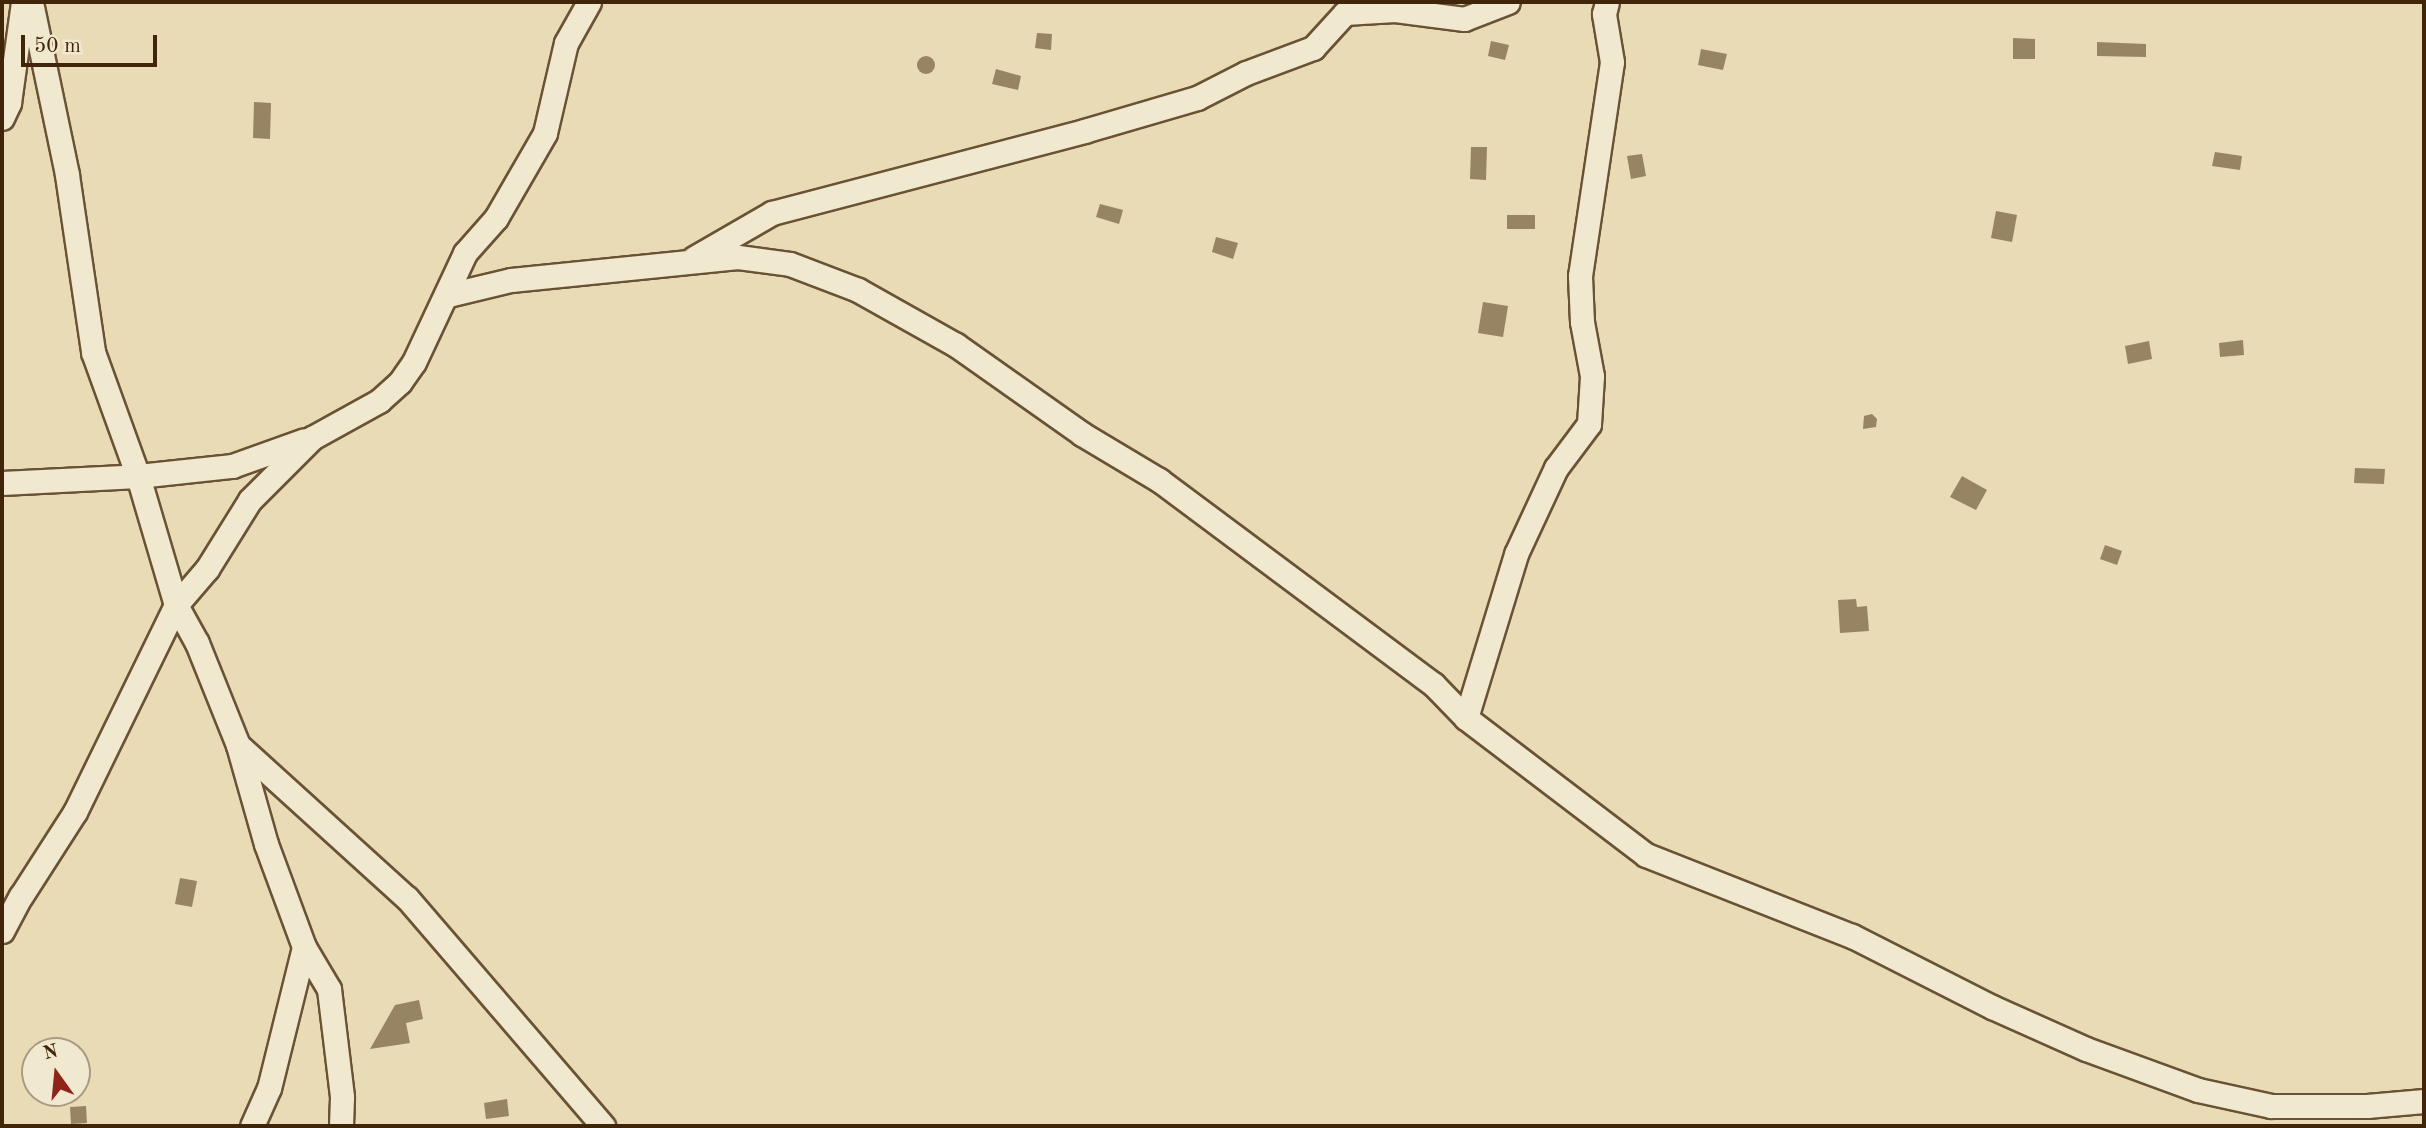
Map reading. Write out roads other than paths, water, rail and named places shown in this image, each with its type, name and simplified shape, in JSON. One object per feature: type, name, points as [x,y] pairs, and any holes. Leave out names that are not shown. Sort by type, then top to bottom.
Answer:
[{"type":"street","points":[[2,118],[9,103],[23,2]]},
{"type":"street","points":[[31,2],[67,175],[93,352],[138,476],[176,605],[197,643],[238,745],[266,844],[303,947],[329,989],[342,1097],[341,1126]]},
{"type":"street","points":[[2,483],[138,476],[232,466],[312,438],[379,401],[400,382],[414,362],[448,295],[465,253],[496,218],[545,132],[566,43],[589,2]]},
{"type":"street","points":[[682,265],[772,213],[1084,131],[1197,98],[1246,74],[1313,48],[1345,13],[1395,10],[1464,19],[1508,2]]},
{"type":"street","points":[[1466,718],[1516,554],[1556,468],[1589,424],[1592,376],[1583,322],[1580,276],[1612,62],[1604,14],[1607,2]]},
{"type":"street","points":[[448,295],[511,280],[682,265],[738,257],[790,264],[858,289],[956,345],[1082,434],[1170,488],[1433,684],[1466,718],[1646,855],[1852,936],[1992,1007],[2086,1049],[2198,1090],[2271,1106],[2367,1106],[2424,1101]]},
{"type":"street","points":[[2,931],[21,895],[75,812],[176,605],[206,569],[250,500],[312,438]]},
{"type":"street","points":[[238,745],[407,898],[603,1126]]},
{"type":"street","points":[[252,1126],[270,1088],[303,947]]}]
